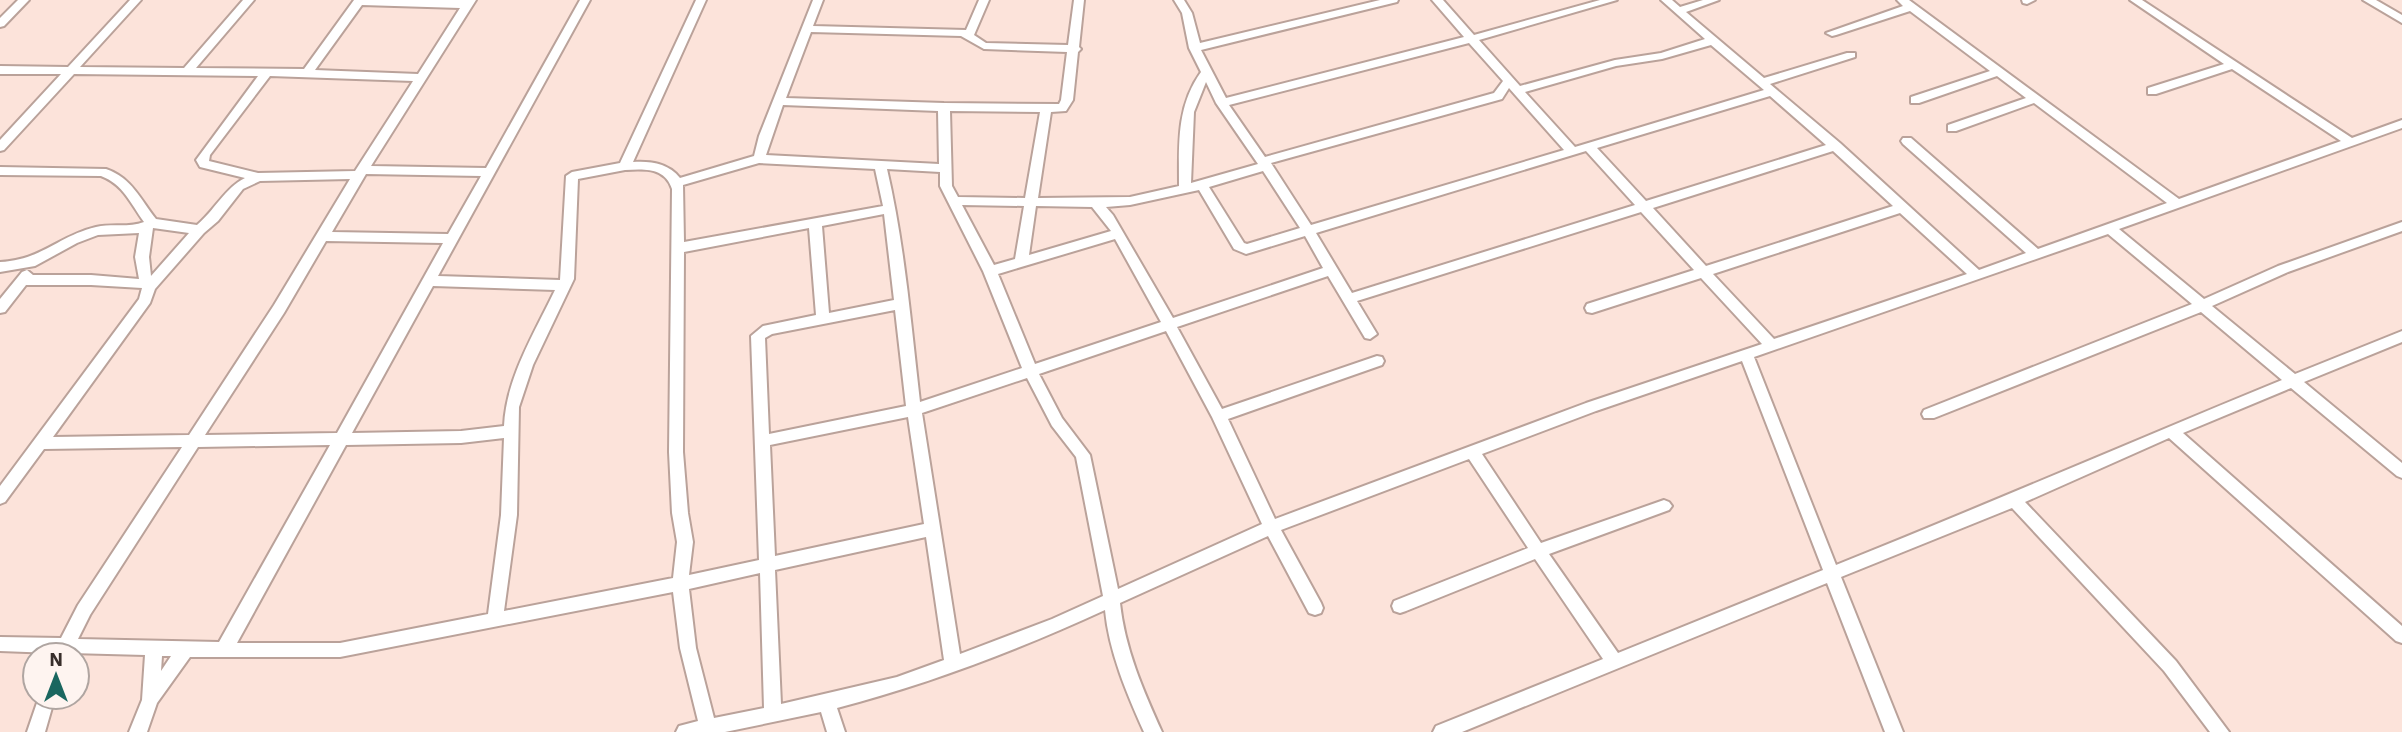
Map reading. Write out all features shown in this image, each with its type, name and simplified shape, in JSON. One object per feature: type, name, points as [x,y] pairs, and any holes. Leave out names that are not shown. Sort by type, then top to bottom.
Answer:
[{"type":"street","points":[[1,22],[24,0]]},
{"type":"street","points":[[0,148],[136,0]]},
{"type":"street","points":[[188,71],[249,0]]},
{"type":"street","points":[[224,650],[585,0]]},
{"type":"street","points":[[625,166],[701,0]]},
{"type":"street","points":[[760,159],[759,155],[818,0]]},
{"type":"street","points":[[969,35],[984,0]]},
{"type":"street","points":[[779,101],[944,107],[1065,106],[1075,50],[1079,0]]},
{"type":"street","points":[[1179,0],[1187,13],[1195,48],[1223,103],[1266,163],[1370,334]]},
{"type":"street","points":[[1195,48],[1392,0]]},
{"type":"street","points":[[1437,0],[1572,151]]},
{"type":"street","points":[[1223,103],[1612,0]]},
{"type":"street","points":[[1666,0],[1836,146],[1976,275]]},
{"type":"street","points":[[1678,11],[1714,0]]},
{"type":"street","points":[[2135,0],[2350,142]]},
{"type":"street","points":[[2368,0],[2402,20]]},
{"type":"street","points":[[307,73],[359,1],[470,3]]},
{"type":"street","points":[[67,641],[84,610],[194,442],[470,3]]},
{"type":"street","points":[[1832,33],[1907,4],[2176,203]]},
{"type":"street","points":[[807,29],[918,31],[969,35],[984,47],[1075,50]]},
{"type":"street","points":[[1518,90],[1615,62],[1662,56],[1712,41]]},
{"type":"street","points":[[1202,185],[1241,248],[1306,232],[1589,147],[1769,87],[1851,55]]},
{"type":"street","points":[[2152,92],[2233,65]]},
{"type":"street","points":[[0,71],[267,72],[422,78]]},
{"type":"street","points":[[267,72],[202,160],[204,164],[238,180],[361,173],[489,173]]},
{"type":"street","points":[[1185,188],[1188,105],[1198,82],[1207,72]]},
{"type":"street","points":[[1915,100],[1998,72]]},
{"type":"street","points":[[1498,96],[1510,79]]},
{"type":"street","points":[[954,201],[1130,201],[1202,185],[1266,163],[1498,96],[1528,101]]},
{"type":"street","points":[[1952,128],[2034,99]]},
{"type":"street","points":[[944,107],[946,186],[990,271],[1030,370],[1057,422],[1083,456],[1112,601],[1115,632],[1123,659],[1153,732]]},
{"type":"street","points":[[1021,261],[1033,201],[1046,108]]},
{"type":"street","points":[[685,732],[827,703],[897,685],[1112,601],[1271,527],[1591,407],[1976,275],[2402,124]]},
{"type":"street","points":[[1907,141],[2035,253]]},
{"type":"street","points":[[1349,299],[1836,146]]},
{"type":"street","points":[[1589,147],[1772,346]]},
{"type":"street","points":[[677,183],[760,159],[944,168]]},
{"type":"street","points":[[495,619],[509,515],[512,407],[517,388],[565,285],[572,176],[625,166],[665,169],[677,183],[680,200],[676,452],[685,542],[680,584],[688,648],[708,729]]},
{"type":"street","points":[[880,166],[890,209],[930,529],[953,665]]},
{"type":"street","points":[[0,171],[102,172],[113,175],[122,180],[148,229],[141,262],[148,286],[145,300],[0,498]]},
{"type":"street","points":[[148,286],[214,218],[238,180]]},
{"type":"street","points":[[990,271],[1115,228],[1130,201]]},
{"type":"street","points":[[1095,203],[1115,228],[1219,416],[1271,527],[1315,608]]},
{"type":"street","points":[[1592,308],[1901,208]]},
{"type":"street","points":[[679,248],[890,209]]},
{"type":"street","points":[[815,223],[822,319]]},
{"type":"street","points":[[1929,414],[2201,306],[2283,269],[2402,226]]},
{"type":"street","points":[[2108,227],[2293,382],[2395,458],[2402,472]]},
{"type":"street","points":[[0,267],[37,263],[89,233],[111,229],[200,230]]},
{"type":"street","points":[[323,236],[454,239]]},
{"type":"street","points":[[0,308],[37,263]]},
{"type":"street","points":[[763,442],[914,410],[1331,270]]},
{"type":"street","points":[[23,280],[91,280],[148,286]]},
{"type":"street","points":[[430,281],[565,285]]},
{"type":"street","points":[[773,712],[758,336],[768,330],[903,303]]},
{"type":"street","points":[[1442,732],[2014,500],[2171,431],[2402,336]]},
{"type":"street","points":[[1746,355],[1895,732]]},
{"type":"street","points":[[1219,416],[1377,361]]},
{"type":"street","points":[[41,443],[473,437],[512,431]]},
{"type":"street","points":[[2171,431],[2402,636]]},
{"type":"street","points":[[1473,453],[1614,661]]},
{"type":"street","points":[[2014,500],[2170,666],[2220,732]]},
{"type":"street","points":[[1400,606],[1538,551],[1664,506]]},
{"type":"street","points":[[91,649],[340,650],[680,584],[930,529]]},
{"type":"street","points":[[0,644],[21,646]]},
{"type":"street","points":[[150,700],[154,648]]},
{"type":"street","points":[[138,732],[150,700],[187,648]]},
{"type":"street","points":[[827,703],[836,732]]},
{"type":"street","points":[[36,732],[43,711]]}]
